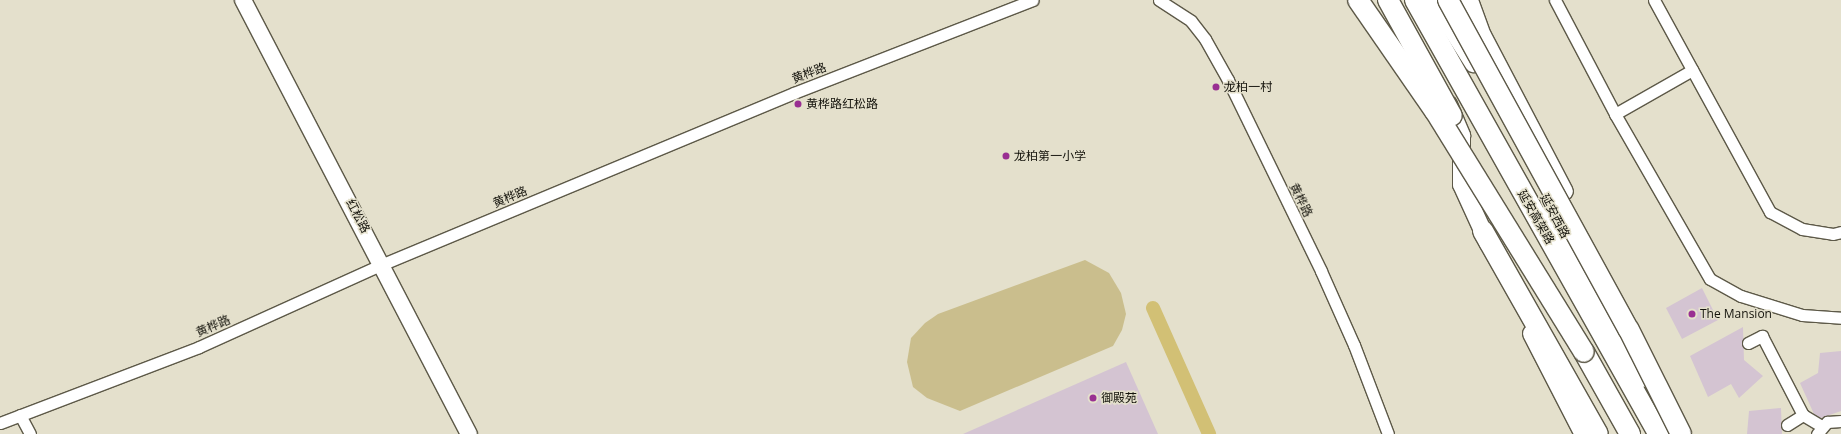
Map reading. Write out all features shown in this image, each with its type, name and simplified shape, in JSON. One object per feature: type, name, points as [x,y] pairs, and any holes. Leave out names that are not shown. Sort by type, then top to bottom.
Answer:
[{"type":"highway","points":[[1358,0],[1435,111],[1584,352]]},
{"type":"highway","name":"延安高架路","points":[[1388,0],[1630,434]]},
{"type":"highway","name":"延安高架路","points":[[1414,0],[1659,434]]},
{"type":"highway","points":[[1420,0],[1471,103]]},
{"type":"highway","points":[[1448,0],[1629,330],[1681,434]]},
{"type":"highway","points":[[1483,231],[1598,434]]},
{"type":"main road","points":[[1384,0],[1446,98],[1461,135],[1461,184],[1561,395],[1583,434]]},
{"type":"main road","name":"延安西路","points":[[1432,0],[1478,71],[1675,434]]},
{"type":"main road","points":[[1451,0],[1478,71]]},
{"type":"main road","name":"延安西路","points":[[1469,0],[1482,35],[1690,434]]},
{"type":"main road","points":[[1478,71],[1482,35]]},
{"type":"street","name":"红松路","points":[[243,0],[383,264],[469,434]]},
{"type":"street","name":"黄桦路","points":[[0,423],[198,346],[383,264],[794,93],[1032,0]]},
{"type":"street","name":"黄桦路","points":[[1159,0],[1191,21],[1205,38],[1228,80],[1321,271],[1354,344],[1388,434]]},
{"type":"street","points":[[1555,0],[1615,114],[1710,279],[1741,296],[1802,315],[1841,318]]},
{"type":"street","points":[[1654,0],[1770,212],[1802,229],[1833,234],[1841,232]]},
{"type":"street","points":[[1615,114],[1692,70]]},
{"type":"street","points":[[1748,342],[1762,336],[1803,415],[1819,430],[1833,420],[1841,420]]},
{"type":"street","points":[[20,415],[30,434]]},
{"type":"street","points":[[1787,425],[1803,415]]},
{"type":"shaded area","points":[[1085,260],[1109,273],[1121,293],[1126,314],[1122,330],[1113,346],[960,411],[927,398],[913,387],[907,362],[911,338],[925,323],[938,314]]},
{"type":"building","name":"The Mansion","points":[[1702,288],[1718,320],[1682,339],[1666,308]]},
{"type":"building","points":[[1743,327],[1744,360],[1763,376],[1739,398],[1731,384],[1708,397],[1690,356]]},
{"type":"building","points":[[1841,351],[1841,411],[1821,418],[1814,414],[1800,383],[1818,373],[1820,353]]},
{"type":"building","name":"御殿苑","points":[[1126,362],[1158,434],[963,434]]},
{"type":"building","points":[[1781,408],[1782,434],[1747,434],[1749,411]]},
{"type":"waterway","points":[[1153,308],[1209,434]]},
{"type":"place","name":"龙柏一村","points":[[1216,87]]},
{"type":"place","name":"黄桦路红松路","points":[[798,104]]},
{"type":"place","name":"龙柏第一小学","points":[[1006,156]]},
{"type":"place","name":"The Mansion","points":[[1692,314]]},
{"type":"place","name":"御殿苑","points":[[1093,398]]}]
